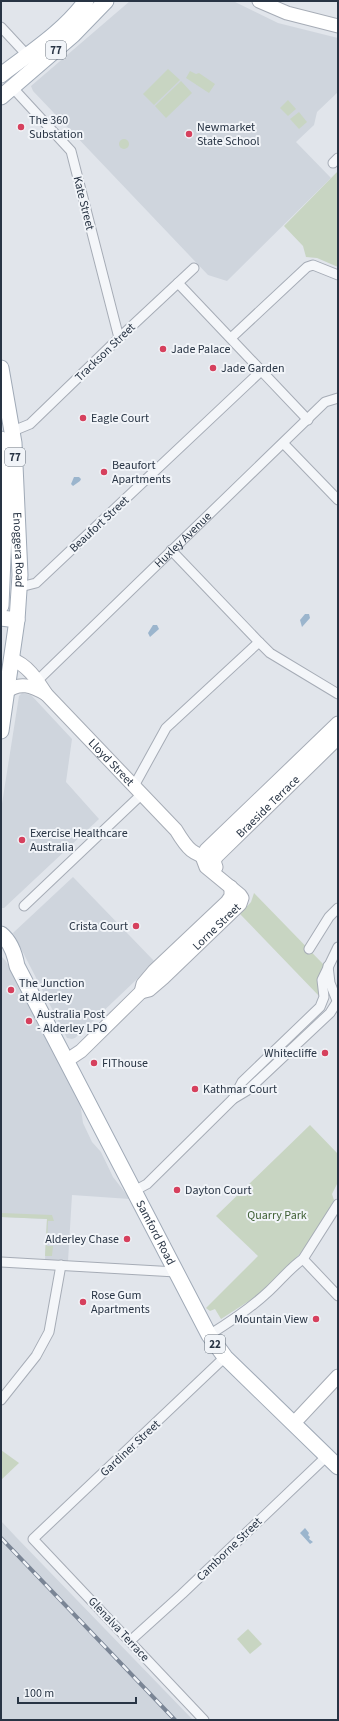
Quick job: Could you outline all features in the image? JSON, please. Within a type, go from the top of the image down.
[{"type":"main road","name":"77","points":[[7,92],[84,25],[106,1]]},
{"type":"main road","name":"77","points":[[1,75],[59,31],[81,3]]},
{"type":"main road","name":"Enoggera Road","points":[[1,368],[20,587],[17,620],[6,665],[6,692],[1,731]]},
{"type":"main road","name":"Enoggera Road","points":[[1,606],[7,435]]},
{"type":"main road","points":[[1,618],[17,620]]},
{"type":"main road","name":"Samford Road","points":[[1,934],[7,939],[14,953],[17,966],[209,1335],[225,1357],[338,1467]]},
{"type":"main road","name":"Samford Road","points":[[1,950],[17,966]]},
{"type":"street","points":[[266,3],[287,13],[338,26]]},
{"type":"street","points":[[1,27],[27,55]]},
{"type":"street","name":"Kate Street","points":[[7,92],[71,151],[119,338]]},
{"type":"street","points":[[230,338],[307,267],[314,266],[338,275]]},
{"type":"street","name":"Trackson Street","points":[[7,435],[30,424],[194,268]]},
{"type":"street","points":[[178,283],[308,420]]},
{"type":"street","name":"Beaufort Street","points":[[20,587],[36,582],[261,372]]},
{"type":"street","name":"Huxley Avenue","points":[[34,684],[171,550],[284,444],[325,402],[338,398]]},
{"type":"street","points":[[284,444],[338,500]]},
{"type":"street","points":[[171,550],[270,653],[338,694]]},
{"type":"street","points":[[24,906],[138,790],[166,728],[258,642]]},
{"type":"street","name":"Lloyd Street","points":[[6,665],[23,665],[34,684],[46,694],[176,830],[193,853],[210,861]]},
{"type":"street","points":[[6,692],[18,685],[34,684]]},
{"type":"street","name":"Braeside Terrace","points":[[210,861],[338,723]]},
{"type":"street","name":"Braeside Terrace","points":[[210,861],[338,738]]},
{"type":"street","name":"Lorne Street","points":[[66,1061],[81,1051],[141,992],[149,990],[238,907],[242,901],[241,897],[227,884],[210,861]]},
{"type":"street","points":[[309,949],[329,917],[338,908]]},
{"type":"street","points":[[233,1099],[242,1082],[320,1007],[324,998],[321,981],[338,947]]},
{"type":"street","points":[[134,1191],[147,1184],[233,1099],[248,1090],[330,1013],[337,1002],[330,983],[328,966]]},
{"type":"street","points":[[209,1335],[231,1321],[268,1292],[295,1265],[303,1260],[338,1204]]},
{"type":"street","points":[[303,1260],[338,1296]]},
{"type":"street","points":[[1,1262],[176,1272]]},
{"type":"street","points":[[1,1400],[36,1356],[49,1332],[61,1265]]},
{"type":"street","name":"Gardiner Street","points":[[33,1538],[225,1357]]},
{"type":"street","points":[[294,1423],[338,1376]]},
{"type":"street","name":"Camborne Street","points":[[130,1641],[182,1594],[327,1456]]},
{"type":"street","name":"Glenalva Terrace","points":[[33,1538],[204,1720]]},
{"type":"shaded area","name":"Newmarket State School","points":[[130,1],[233,1],[278,23],[338,38],[338,92],[317,112],[314,125],[296,142],[331,178],[227,281],[208,275],[33,91],[31,86]]},
{"type":"shaded area","points":[[22,693],[31,695],[72,739],[66,782],[99,819],[4,908],[1,908],[1,810],[19,696]]},
{"type":"shaded area","points":[[73,877],[155,962],[75,1038],[72,1039],[67,1038],[13,933]]},
{"type":"shaded area","points":[[1,956],[12,971],[80,1102],[83,1123],[92,1142],[101,1152],[113,1177],[130,1199],[72,1195],[68,1261],[45,1260],[47,1219],[1,1217]]},
{"type":"shaded area","points":[[1,1521],[16,1537],[193,1720],[1,1720]]},
{"type":"green space","points":[[168,69],[180,80],[154,105],[143,94]]},
{"type":"green space","points":[[190,71],[196,74],[199,73],[215,84],[209,93],[186,78]]},
{"type":"green space","points":[[181,81],[192,93],[166,118],[155,106]]},
{"type":"green space","points":[[288,100],[296,109],[288,116],[280,108]]},
{"type":"green space","points":[[299,112],[307,122],[299,129],[290,119]]},
{"type":"green space","points":[[122,139],[126,139],[128,140],[128,148],[122,149],[119,146],[119,142]]},
{"type":"green space","points":[[338,171],[338,267],[317,258],[306,257],[303,246],[284,226]]},
{"type":"green space","points":[[254,893],[324,965],[318,977],[319,996],[240,914],[251,902]]},
{"type":"green space","name":"Quarry Park","points":[[310,1125],[338,1154],[338,1182],[332,1194],[334,1200],[326,1217],[307,1246],[266,1290],[221,1319],[215,1309],[210,1311],[206,1308],[258,1256],[216,1216]]},
{"type":"green space","points":[[1,1213],[52,1215],[54,1221],[48,1221],[47,1246],[53,1246],[52,1256],[45,1256],[47,1219],[1,1217]]},
{"type":"green space","points":[[1,1450],[19,1463],[1,1480]]},
{"type":"green space","points":[[248,1629],[262,1644],[250,1654],[237,1639]]},
{"type":"water","points":[[74,477],[79,477],[81,479],[73,486],[71,484]]},
{"type":"water","points":[[305,614],[309,614],[310,618],[302,627],[300,620]]},
{"type":"water","points":[[153,625],[157,625],[159,629],[150,637],[148,633]]},
{"type":"water","points":[[305,1528],[309,1533],[309,1539],[313,1542],[310,1544],[300,1533]]},
{"type":"railway","points":[[1,1538],[175,1720]]},
{"type":"place","name":"The 360 Substation","points":[[21,127]]},
{"type":"place","name":"Newmarket State School","points":[[189,134]]},
{"type":"place","name":"Jade Palace","points":[[163,349]]},
{"type":"place","name":"Jade Garden","points":[[213,368]]},
{"type":"place","name":"Eagle Court","points":[[83,418]]},
{"type":"place","name":"Beaufort Apartments","points":[[104,472]]},
{"type":"place","name":"Exercise Healthcare Australia","points":[[22,840]]},
{"type":"place","name":"Crista Court","points":[[136,926]]},
{"type":"place","name":"The Junction at Alderley","points":[[11,990]]},
{"type":"place","name":"Australia Post - Alderley LPO","points":[[29,1021]]},
{"type":"place","name":"Whitecliffe","points":[[325,1053]]},
{"type":"place","name":"FIThouse","points":[[94,1063]]},
{"type":"place","name":"Kathmar Court","points":[[195,1089]]},
{"type":"place","name":"Dayton Court","points":[[177,1190]]},
{"type":"place","name":"Alderley Chase","points":[[127,1239]]},
{"type":"place","name":"Rose Gum Apartments","points":[[83,1302]]},
{"type":"place","name":"Mountain View","points":[[316,1319]]}]
